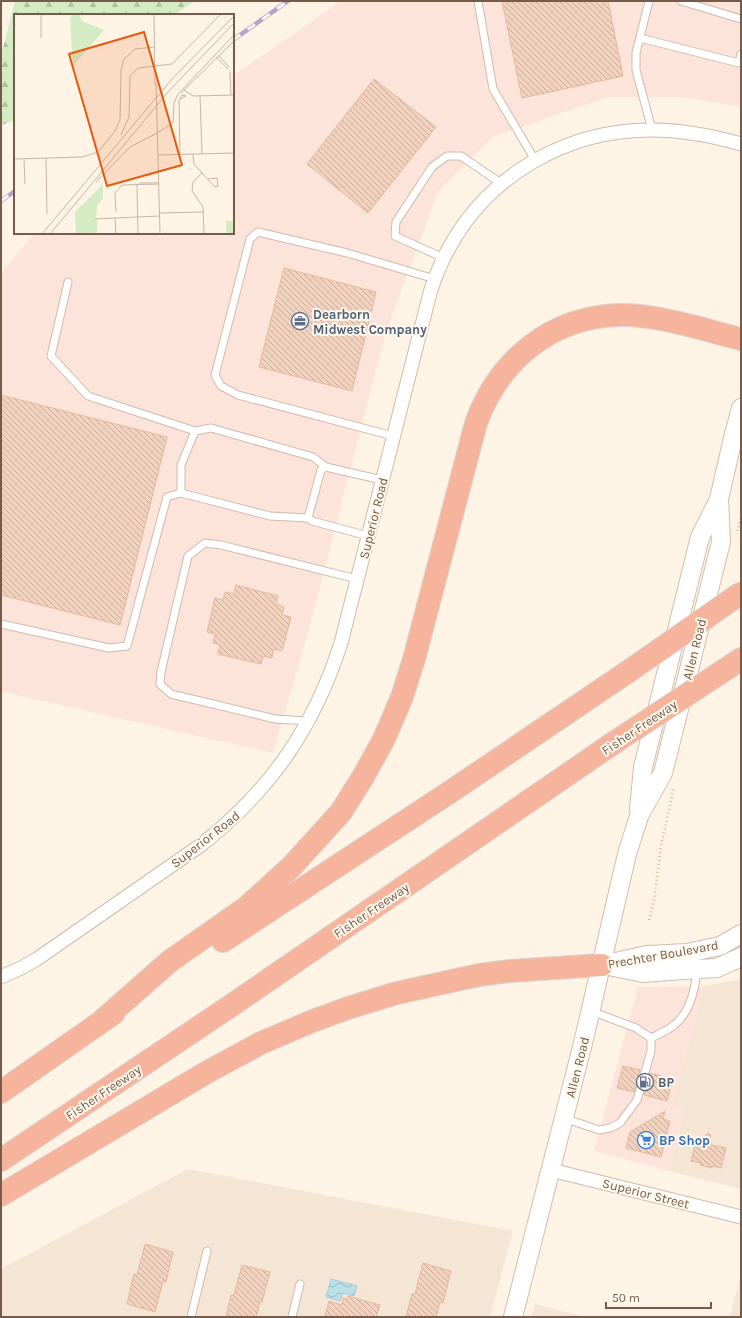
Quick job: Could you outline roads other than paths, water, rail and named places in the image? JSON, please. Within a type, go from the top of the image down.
[{"type":"highway","points":[[103,1020],[170,961],[246,907],[292,866],[340,812],[363,776],[384,738],[402,697],[414,659],[476,423],[487,396],[504,371],[521,354],[544,336],[567,326],[594,318],[619,315],[660,319],[741,339]]},
{"type":"highway","points":[[1,1092],[103,1020],[450,792],[632,669],[741,593]]},
{"type":"highway","name":"Fisher Freeway","points":[[1,1160],[226,1009],[612,744],[733,664]]},
{"type":"highway","points":[[1,1195],[222,1064],[261,1043],[316,1019],[397,993],[479,975],[510,971],[602,964]]},
{"type":"main road","name":"Allen Road","points":[[513,1317],[591,1011],[627,854],[639,816],[663,773],[722,542],[719,499],[741,408]]},
{"type":"main road","name":"Prechter Boulevard","points":[[602,964],[647,955],[687,953],[720,946],[741,934]]},
{"type":"main road","name":"Prechter Boulevard","points":[[602,964],[643,973],[717,968],[741,957]]},
{"type":"street","name":"Superior Road","points":[[1,977],[37,959],[220,830],[244,809],[275,773],[295,745],[326,687],[341,643],[428,300],[435,279],[444,258],[462,226],[478,207],[502,184],[521,169],[564,146],[581,140],[623,132],[652,130],[700,135],[741,144]]},
{"type":"street","name":"Superior Street","points":[[551,1170],[741,1217]]},
{"type":"lane","points":[[478,1],[493,88],[536,160]]},
{"type":"lane","points":[[649,1],[636,53],[636,70],[652,130]]},
{"type":"lane","points":[[681,1],[741,19]]},
{"type":"lane","points":[[640,38],[739,63],[741,54]]},
{"type":"lane","points":[[444,258],[395,236],[396,222],[432,167],[447,156],[461,156],[502,184]]},
{"type":"lane","points":[[393,436],[238,395],[222,386],[215,375],[250,239],[258,232],[347,253],[435,279]]},
{"type":"lane","points":[[68,282],[51,356],[88,396],[194,431],[211,428],[313,457],[326,467],[382,480]]},
{"type":"lane","points":[[181,493],[181,465],[194,431]]},
{"type":"lane","points":[[308,518],[321,470],[326,467]]},
{"type":"lane","points":[[1,624],[109,648],[127,646],[167,497],[181,493],[270,516],[308,518],[312,521],[368,536]]},
{"type":"lane","points":[[308,721],[275,719],[171,694],[160,684],[161,672],[188,556],[205,544],[221,545],[357,579]]},
{"type":"lane","points":[[651,1038],[671,1028],[682,1016],[691,1001],[696,986],[697,969]]},
{"type":"lane","points":[[591,1011],[636,1028],[651,1038]]},
{"type":"lane","points":[[564,1118],[599,1130],[610,1128],[620,1123],[637,1100],[651,1051],[651,1038]]},
{"type":"lane","points":[[191,1317],[207,1251]]},
{"type":"lane","points":[[292,1317],[300,1284]]},
{"type":"water","points":[[331,1279],[357,1286],[354,1296],[343,1293],[340,1301],[326,1297]]},
{"type":"railway","points":[[234,39],[288,1]]},
{"type":"railway","points":[[1,201],[14,192]]},
{"type":"place","name":"Dearborn Midwest Company","points":[[300,321]]},
{"type":"place","name":"BP","points":[[645,1082]]},
{"type":"place","name":"BP Shop","points":[[646,1140]]}]
